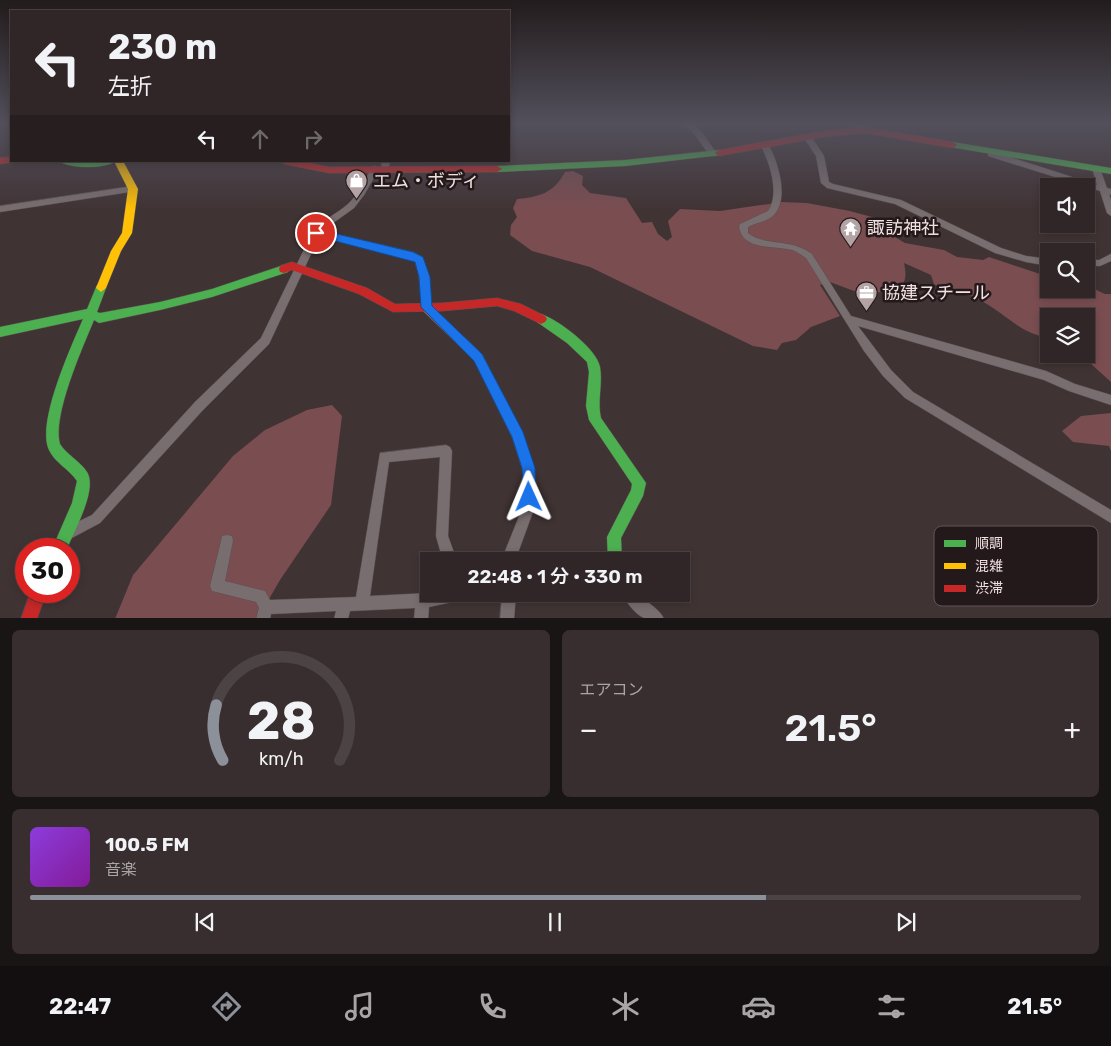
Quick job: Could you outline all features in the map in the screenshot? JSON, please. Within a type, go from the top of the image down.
[{"type":"main road","points":[[288,162],[318,169],[454,165],[513,170],[610,166],[727,152]]},
{"type":"main road","points":[[998,152],[1111,171]]},
{"type":"main road","points":[[68,162],[85,165],[105,162]]},
{"type":"main road","points":[[65,536],[83,491],[84,480],[80,472],[59,457],[52,443],[52,434],[70,362],[116,251],[127,233],[134,189],[119,162]]},
{"type":"main road","points":[[0,332],[89,314],[99,318],[160,306],[212,293],[292,266],[362,291],[393,308],[497,302],[517,307],[542,320],[587,352],[594,364],[592,411],[594,420],[639,483],[638,491],[614,537],[614,552]]},
{"type":"main road","points":[[29,618],[35,603]]},
{"type":"street","points":[[768,152],[775,167],[776,205],[772,212],[765,217],[743,226],[743,233],[751,241],[792,245],[803,250],[814,262],[848,319],[891,380],[909,395],[1111,517]]},
{"type":"street","points":[[817,152],[820,156],[825,183],[830,186],[898,202],[998,250],[1040,261]]},
{"type":"street","points":[[984,152],[1111,192]]},
{"type":"street","points":[[65,536],[96,519],[199,406],[256,352],[265,341],[316,233],[325,222],[350,207],[382,166]]},
{"type":"street","points":[[1096,168],[1111,213]]},
{"type":"street","points":[[0,209],[134,189]]},
{"type":"street","points":[[316,233],[419,259],[424,277],[426,307],[478,357],[518,436],[528,468],[530,484],[528,509],[511,552]]},
{"type":"street","points":[[1095,263],[1100,263],[1111,257]]},
{"type":"street","points":[[848,319],[1046,376],[1073,388],[1111,400]]},
{"type":"street","points":[[362,604],[384,457],[446,450],[442,536],[447,552]]},
{"type":"street","points":[[227,540],[217,586],[260,596],[265,613],[343,612],[362,604],[420,601]]},
{"type":"street","points":[[421,618],[423,602]]},
{"type":"street","points":[[507,618],[508,602]]},
{"type":"street","points":[[636,602],[657,618]]},
{"type":"shaded area","points":[[573,171],[583,176],[582,185],[590,193],[626,198],[642,223],[652,222],[658,234],[667,241],[672,237],[668,221],[680,209],[720,211],[782,202],[807,203],[850,211],[890,222],[893,236],[905,243],[944,250],[957,257],[983,260],[989,257],[1040,274],[1040,298],[1095,298],[1095,289],[1105,294],[1111,294],[1111,382],[1090,363],[1095,363],[1095,308],[1040,308],[1040,336],[1023,329],[987,304],[969,296],[960,294],[950,295],[934,284],[931,275],[904,263],[905,279],[896,293],[854,291],[830,282],[820,285],[840,316],[811,327],[796,340],[782,343],[777,350],[753,346],[590,267],[532,251],[510,235],[511,225],[517,217],[513,208],[517,199],[545,193],[556,185],[565,172]]},
{"type":"shaded area","points":[[332,405],[342,416],[331,505],[280,580],[258,618],[115,618],[133,575],[233,456],[265,430],[307,410]]},
{"type":"shaded area","points":[[1111,413],[1111,451],[1109,446],[1073,442],[1062,431],[1081,416]]},
{"type":"traffic: fast","points":[[995,152],[1111,171]]},
{"type":"traffic: fast","points":[[497,169],[625,163],[719,153]]},
{"type":"traffic: fast","points":[[68,162],[85,165],[105,162]]},
{"type":"traffic: fast","points":[[0,332],[89,313],[99,318],[160,306],[212,293],[284,269]]},
{"type":"traffic: fast","points":[[64,538],[79,504],[84,480],[77,470],[58,453],[52,442],[52,429],[70,366],[101,288]]},
{"type":"traffic: fast","points":[[541,319],[579,346],[591,359],[595,372],[593,406],[595,420],[639,483],[638,491],[614,537],[615,552]]},
{"type":"traffic: slow","points":[[101,288],[116,251],[127,233],[133,189],[119,162]]},
{"type":"traffic: jam","points":[[719,153],[725,152]]},
{"type":"traffic: jam","points":[[0,161],[10,160]]},
{"type":"traffic: jam","points":[[289,162],[329,170],[497,169]]},
{"type":"traffic: jam","points":[[284,269],[292,266],[363,291],[393,308],[442,307],[497,302],[517,307],[541,319]]},
{"type":"traffic: jam","points":[[29,618],[35,603]]},
{"type":"place","name":"エム・ボディ","points":[[357,200]]},
{"type":"place","name":"諏訪神社","points":[[851,247]]},
{"type":"place","name":"協建スチール","points":[[866,312]]},
{"type":"route","points":[[316,233],[419,259],[424,277],[426,307],[478,357],[518,436],[528,468],[529,497]]}]
